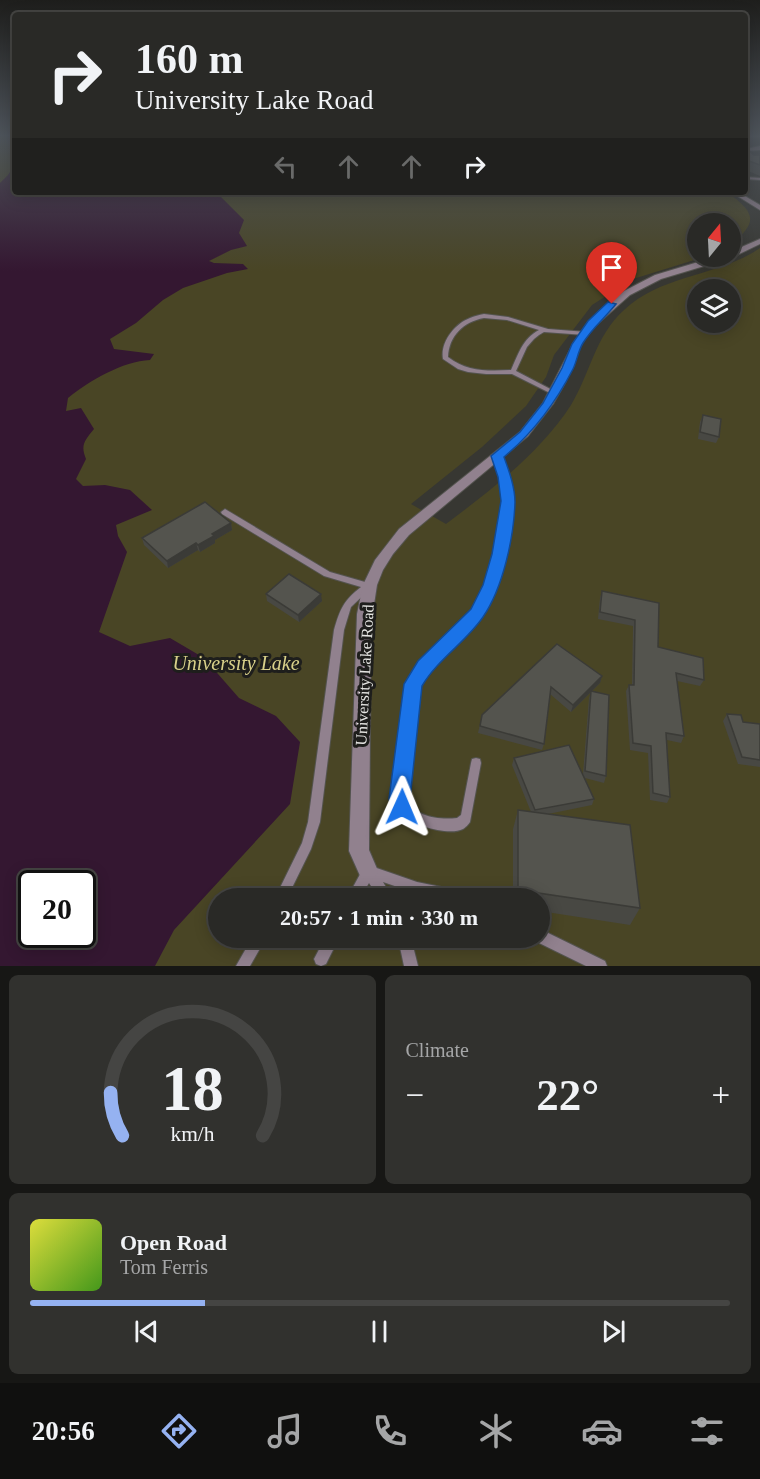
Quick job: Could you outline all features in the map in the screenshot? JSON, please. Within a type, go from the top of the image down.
[{"type":"street","points":[[739,195],[760,208]]},
{"type":"street","name":"University Lake Road","points":[[741,250],[760,241]]},
{"type":"street","name":"University Lake Road","points":[[368,871],[359,851],[366,610],[369,586],[388,549],[404,532],[524,434],[554,393],[577,344],[612,304],[644,284],[688,267]]},
{"type":"lane","points":[[554,393],[513,372],[480,372],[452,365],[445,358],[445,349],[460,324],[480,316],[507,318],[543,330],[585,333]]},
{"type":"lane","points":[[513,372],[526,342],[532,334],[543,330]]},
{"type":"lane","points":[[476,763],[466,818],[460,824],[453,825],[418,818],[402,807],[399,799],[413,684],[424,666],[477,613],[491,585],[500,554],[508,501],[498,456]]},
{"type":"lane","points":[[225,513],[327,574],[369,586]]},
{"type":"lane","points":[[286,888],[303,856],[314,822],[339,630],[344,609],[348,601],[369,586]]},
{"type":"lane","points":[[359,888],[368,871]]},
{"type":"lane","points":[[368,871],[379,888]]},
{"type":"lane","points":[[368,871],[417,888]]},
{"type":"lane","points":[[550,941],[600,966]]},
{"type":"lane","points":[[243,966],[253,948]]},
{"type":"lane","points":[[321,959],[327,948]]},
{"type":"lane","points":[[407,948],[411,966]]},
{"type":"green space","name":"University Lake","points":[[0,181],[12,181],[12,195],[731,195],[743,205],[748,211],[750,223],[741,235],[741,213],[687,213],[687,262],[633,279],[592,305],[554,355],[546,377],[526,406],[482,447],[411,504],[446,524],[514,470],[545,439],[571,405],[599,343],[614,320],[624,310],[639,298],[673,282],[720,267],[741,267],[741,259],[760,248],[760,966],[0,966]]},
{"type":"shaded area","name":"University Lake","points":[[12,181],[12,195],[219,195],[244,220],[239,233],[247,246],[231,250],[209,261],[243,264],[248,269],[227,273],[183,288],[110,339],[114,349],[154,354],[150,360],[118,368],[86,385],[68,398],[66,411],[81,408],[94,429],[84,443],[83,450],[86,459],[76,479],[83,486],[105,485],[130,490],[152,510],[116,525],[118,536],[127,552],[99,632],[130,646],[170,638],[204,658],[239,698],[276,716],[300,742],[290,804],[213,888],[208,888],[208,893],[174,930],[155,966],[0,966],[0,183]]},
{"type":"building","points":[[703,415],[721,419],[719,437],[700,432]]},
{"type":"building","points":[[205,502],[231,523],[212,534],[214,536],[198,545],[196,543],[167,561],[142,538]]},
{"type":"building","points":[[289,574],[321,594],[298,615],[266,594]]},
{"type":"building","points":[[602,591],[659,603],[658,647],[703,658],[704,680],[676,673],[684,736],[666,733],[670,797],[653,793],[651,746],[633,743],[629,685],[634,685],[635,620],[600,612]]},
{"type":"building","points":[[557,644],[602,676],[573,705],[551,687],[544,744],[480,726],[482,715]]},
{"type":"building","points":[[591,691],[609,695],[606,776],[585,771]]},
{"type":"building","points":[[727,714],[741,715],[743,722],[760,724],[760,760],[742,757]]},
{"type":"building","points":[[569,745],[594,799],[535,810],[514,758]]},
{"type":"building","points":[[518,810],[630,825],[640,908],[550,895],[550,888],[518,888]]},
{"type":"route","points":[[402,807],[399,799],[413,684],[424,666],[477,613],[491,585],[500,554],[507,521],[508,501],[498,456],[524,434],[548,404],[568,368],[577,344],[600,314],[612,304]]}]
